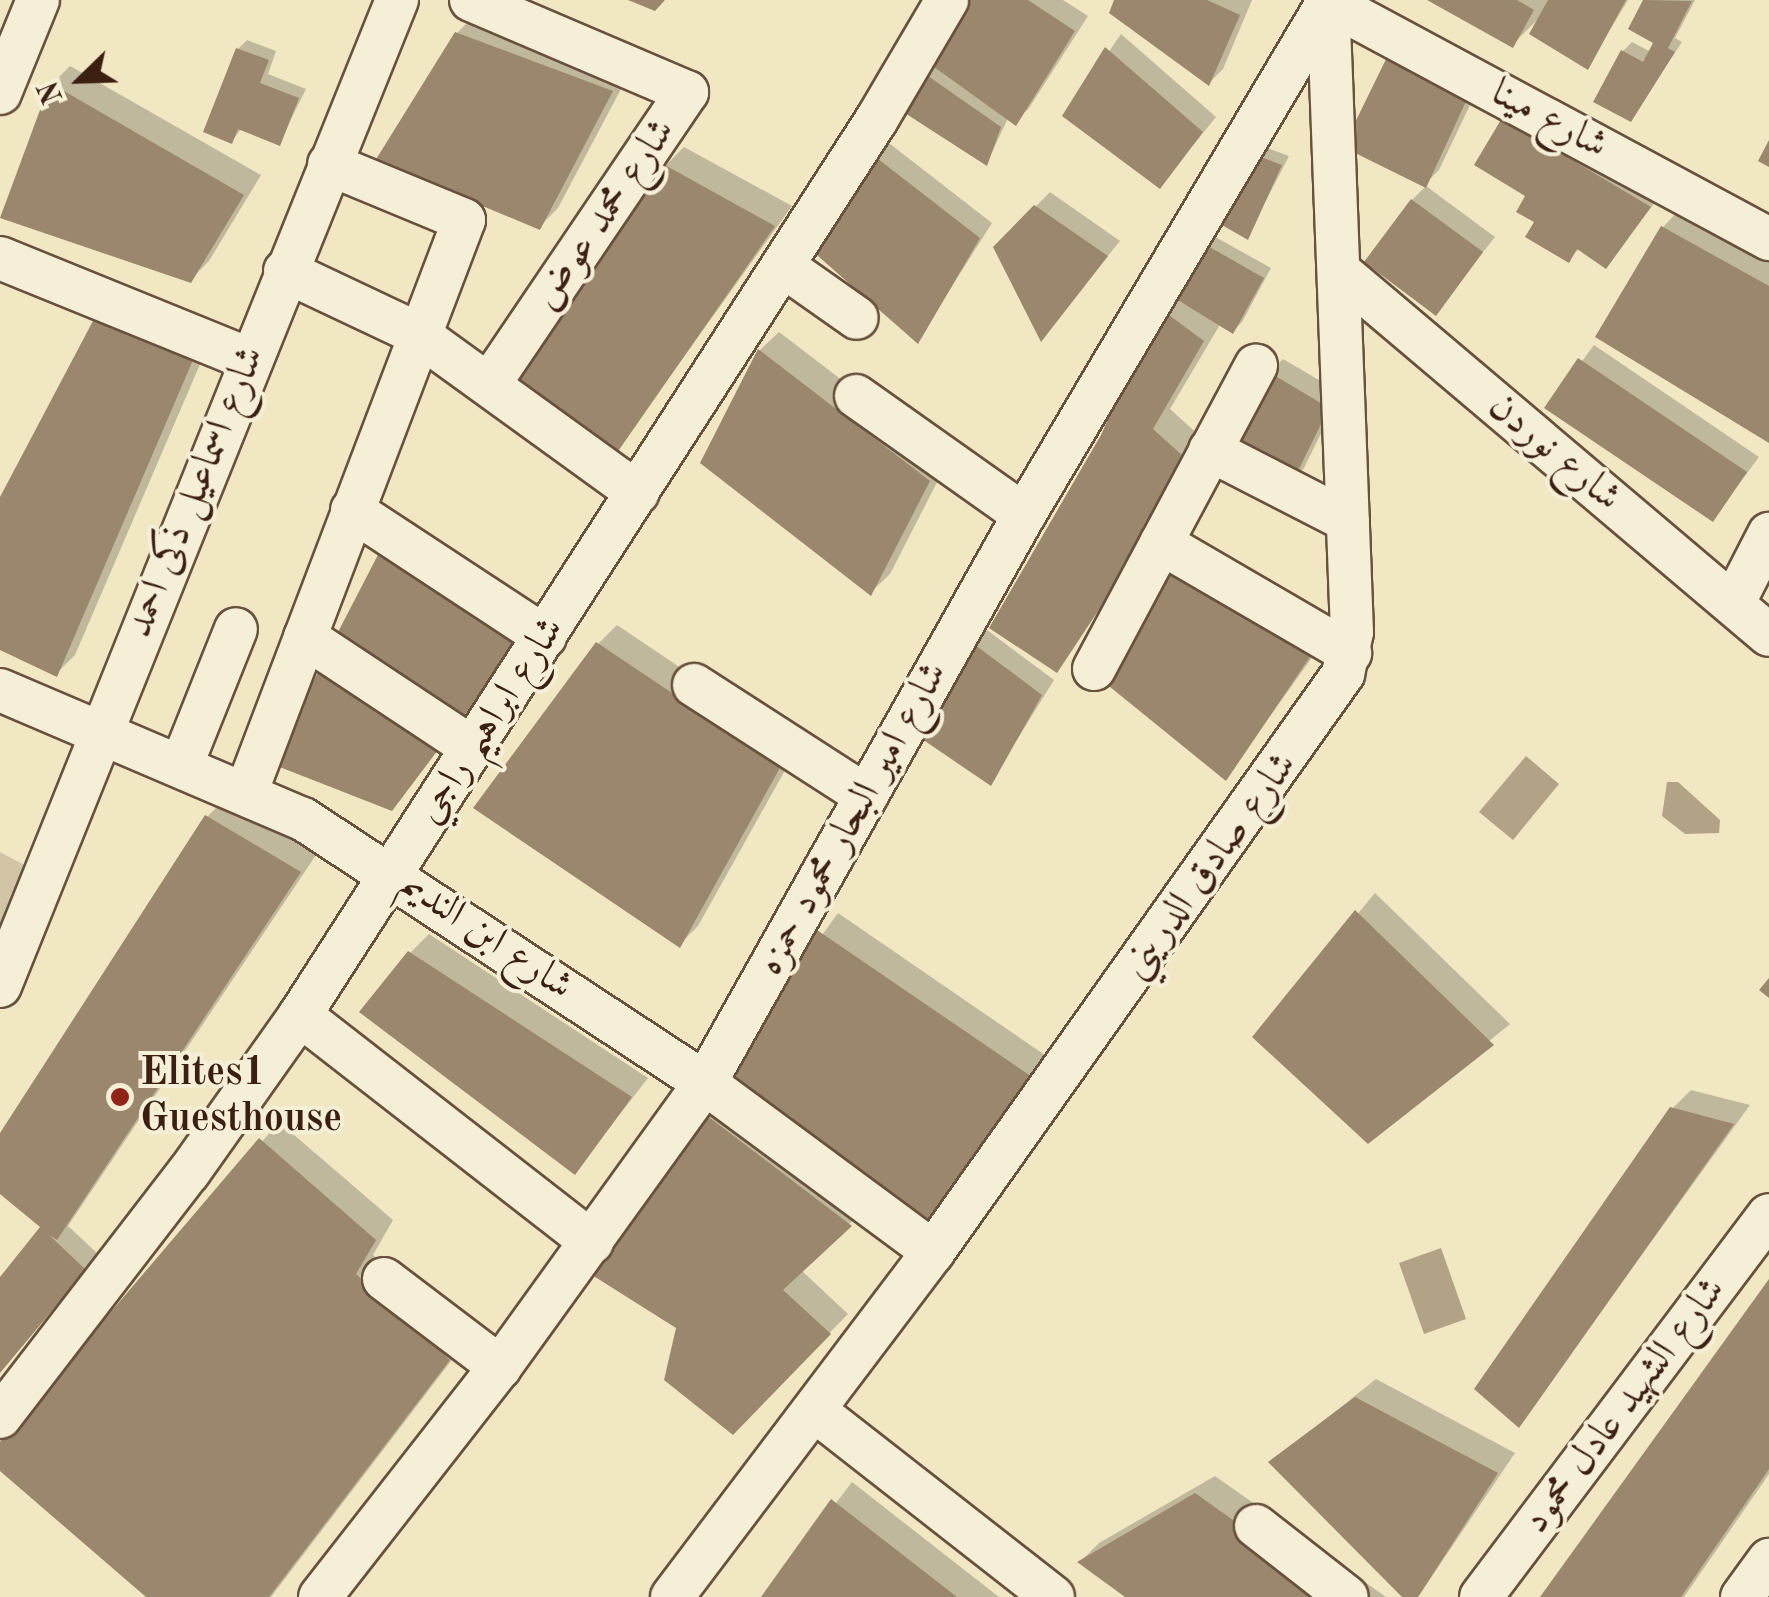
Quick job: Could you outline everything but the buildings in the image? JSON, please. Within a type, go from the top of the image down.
[{"type":"street","points":[[0,93],[38,0]]},
{"type":"street","name":"شارع اسماعيل ذكى احمد","points":[[0,986],[248,359],[397,0]]},
{"type":"street","name":"شارع محمد عوض","points":[[471,0],[687,92],[490,384]]},
{"type":"street","name":"شارع ابراهيم راجي","points":[[0,1416],[190,1172],[300,1015],[784,266],[946,0]]},
{"type":"street","points":[[1328,1],[1350,653]]},
{"type":"street","name":"شارع مينا","points":[[1328,1],[1769,239]]},
{"type":"street","name":"شارع امير البحار محمود حمزه","points":[[320,1597],[500,1367],[706,1083],[1024,515],[1328,1]]},
{"type":"street","points":[[246,793],[464,217],[329,164]]},
{"type":"street","points":[[0,258],[248,359]]},
{"type":"street","points":[[784,266],[857,318]]},
{"type":"street","points":[[285,271],[418,334],[638,493]]},
{"type":"street","name":"شارع نوردن","points":[[1339,271],[1769,634]]},
{"type":"street","points":[[1094,669],[1256,364]]},
{"type":"street","points":[[856,396],[1024,515]]},
{"type":"street","points":[[1210,450],[1348,522]]},
{"type":"street","points":[[352,510],[545,637]]},
{"type":"street","points":[[1733,604],[1769,534]]},
{"type":"street","points":[[1161,542],[1350,653]]},
{"type":"street","points":[[182,764],[236,629]]},
{"type":"street","points":[[306,637],[473,748]]},
{"type":"street","name":"شارع صادق الدريني","points":[[672,1597],[932,1252],[1299,744],[1350,653]]},
{"type":"street","points":[[694,686],[866,796]]},
{"type":"street","name":"شارع ابن النديم","points":[[0,690],[246,793],[393,874],[706,1083],[932,1252]]},
{"type":"street","points":[[300,1015],[592,1242]]},
{"type":"street","name":"شارع الشهيد عادل محمود","points":[[1481,1597],[1769,1215]]},
{"type":"street","points":[[384,1279],[500,1367]]},
{"type":"street","points":[[814,1411],[1053,1597]]},
{"type":"street","points":[[1256,1526],[1346,1597]]},
{"type":"street","points":[[1742,1597],[1769,1560]]},
{"type":"shaded area","points":[[1526,756],[1559,784],[1513,840],[1479,812]]},
{"type":"shaded area","points":[[1667,782],[1678,782],[1720,820],[1719,833],[1685,834],[1662,816]]},
{"type":"shaded area","points":[[0,852],[32,869],[0,953]]},
{"type":"shaded area","points":[[1441,1248],[1466,1319],[1424,1334],[1399,1263]]},
{"type":"place","name":"Elites1 Guesthouse","points":[[120,1097]]}]
